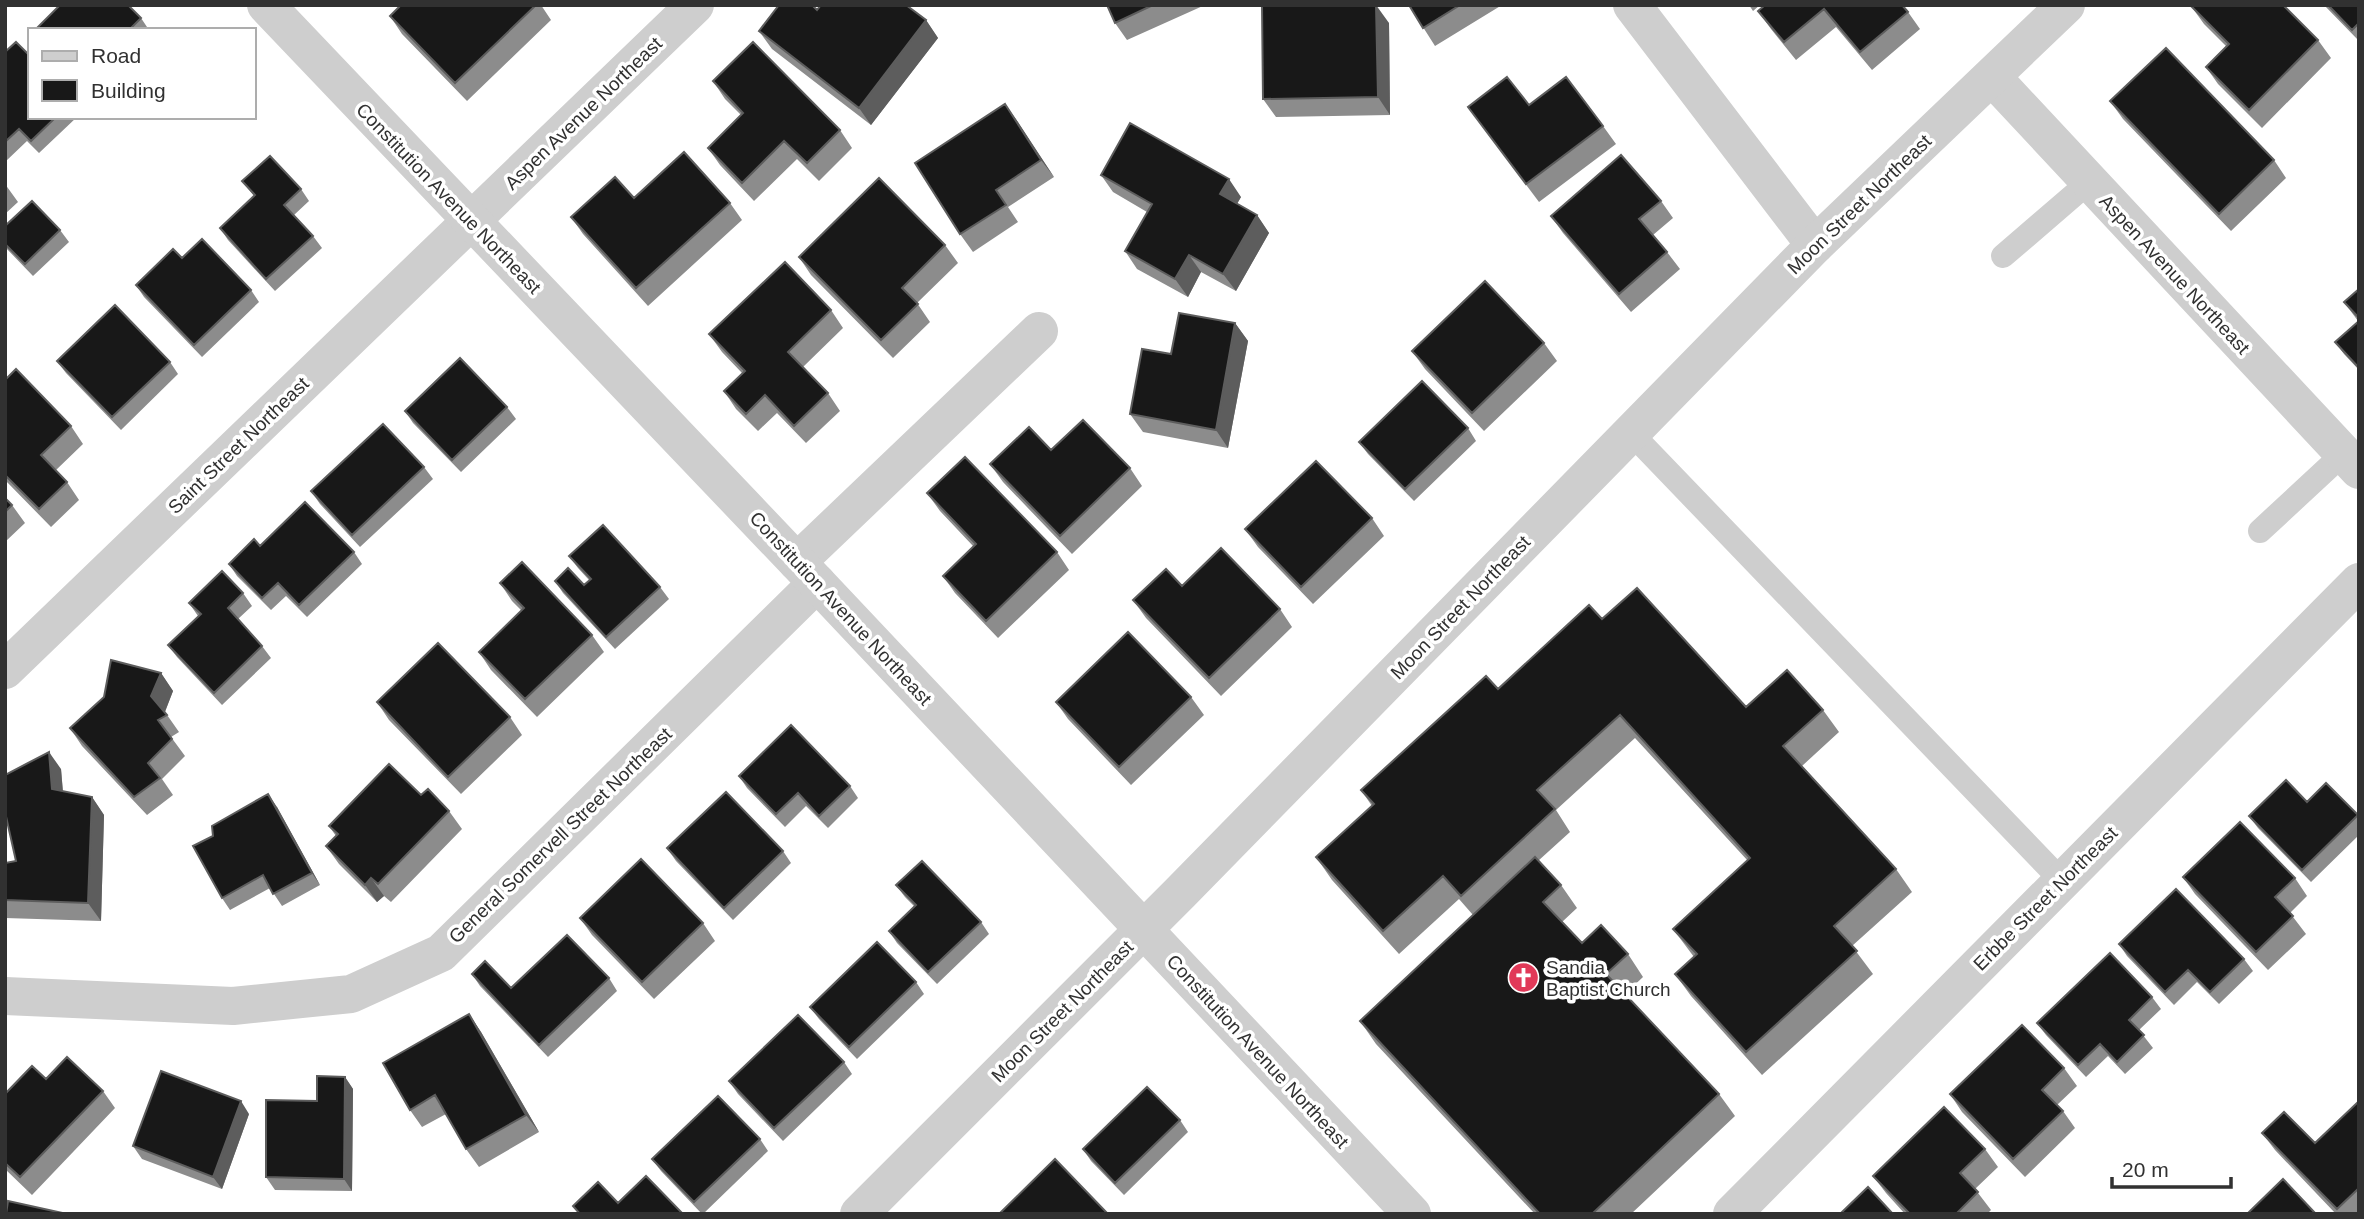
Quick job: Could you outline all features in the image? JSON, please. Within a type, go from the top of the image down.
[{"type":"street","name":"Constitution Avenue Northeast","points":[[266,5],[807,572],[1412,1214]]},
{"type":"street","name":"Aspen Avenue Northeast","points":[[471,221],[695,5]]},
{"type":"street","points":[[1632,5],[1815,244]]},
{"type":"street","name":"Moon Street Northeast","points":[[859,1214],[1143,929],[1815,244],[2066,5]]},
{"type":"street","name":"Aspen Avenue Northeast","points":[[1992,77],[2351,462]]},
{"type":"street","name":"Saint Street Northeast","points":[[5,670],[471,221]]},
{"type":"street","name":"General Somervell Street Northeast","points":[[5,996],[233,1006],[351,994],[440,953],[1039,331]]},
{"type":"street","name":"Erbbe Street Northeast","points":[[1732,1214],[2359,582]]},
{"type":"lane","points":[[2003,256],[2089,182]]},
{"type":"lane","points":[[1631,433],[2062,881]]},
{"type":"lane","points":[[2260,531],[2351,462]]},
{"type":"building","points":[[60,5],[128,5],[141,18],[131,28],[37,28]]},
{"type":"building","points":[[401,5],[536,5],[455,83],[390,16]]},
{"type":"building","points":[[779,5],[812,5],[817,10],[821,5],[906,5],[926,20],[859,108],[759,31]]},
{"type":"building","points":[[1107,5],[1153,5],[1115,23]]},
{"type":"building","points":[[1262,5],[1376,5],[1378,97],[1263,99]]},
{"type":"building","points":[[1409,5],[1460,5],[1423,28]]},
{"type":"building","points":[[1765,5],[1902,5],[1908,12],[1860,52],[1824,9],[1784,42],[1758,11]]},
{"type":"building","points":[[2192,5],[2283,5],[2318,40],[2249,110],[2206,67],[2229,44]]},
{"type":"building","points":[[2328,5],[2359,5],[2359,23],[2352,30]]},
{"type":"building","points":[[16,42],[28,54],[28,119],[54,119],[31,141],[19,129],[5,142],[5,52]]},
{"type":"building","points":[[753,42],[840,130],[807,163],[784,141],[742,183],[708,148],[743,113],[713,81]]},
{"type":"building","points":[[2166,48],[2274,160],[2219,214],[2110,101]]},
{"type":"building","points":[[1507,77],[1529,105],[1566,77],[1603,126],[1526,184],[1468,107]]},
{"type":"building","points":[[1005,104],[1041,160],[996,190],[1006,205],[960,234],[915,163]]},
{"type":"building","points":[[1130,123],[1229,179],[1220,194],[1257,215],[1223,274],[1189,255],[1175,279],[1125,251],[1152,204],[1101,175]]},
{"type":"building","points":[[684,152],[730,203],[636,288],[571,217],[615,177],[634,198]]},
{"type":"building","points":[[1621,155],[1661,201],[1639,219],[1667,252],[1619,294],[1551,216]]},
{"type":"building","points":[[270,156],[301,189],[284,205],[313,236],[266,279],[220,228],[255,195],[242,181]]},
{"type":"building","points":[[879,178],[945,245],[902,288],[918,304],[881,340],[799,257]]},
{"type":"building","points":[[32,201],[60,230],[25,264],[5,244],[5,226]]},
{"type":"building","points":[[202,239],[251,290],[194,345],[136,285],[173,249],[182,258]]},
{"type":"building","points":[[785,262],[831,310],[788,352],[828,393],[794,426],[765,395],[746,414],[724,391],[745,371],[709,334]]},
{"type":"building","points":[[1485,281],[1544,343],[1472,413],[1412,351]]},
{"type":"building","points":[[2359,289],[2359,318],[2344,302]]},
{"type":"building","points":[[115,305],[170,362],[112,417],[57,361]]},
{"type":"building","points":[[1179,313],[1235,323],[1216,430],[1130,414],[1142,349],[1171,354]]},
{"type":"building","points":[[2359,321],[2359,368],[2335,342]]},
{"type":"building","points":[[460,358],[507,407],[452,460],[405,411]]},
{"type":"building","points":[[16,369],[71,426],[41,455],[67,482],[39,509],[5,475],[5,380]]},
{"type":"building","points":[[1422,381],[1468,428],[1405,489],[1359,442]]},
{"type":"building","points":[[1083,420],[1130,468],[1060,536],[990,464],[1029,427],[1051,450]]},
{"type":"building","points":[[383,424],[424,467],[352,535],[311,491]]},
{"type":"building","points":[[965,457],[1057,552],[986,621],[943,576],[976,544],[927,493]]},
{"type":"building","points":[[1316,461],[1372,518],[1301,587],[1245,529]]},
{"type":"building","points":[[5,498],[12,505],[5,512]]},
{"type":"building","points":[[305,502],[354,552],[299,605],[278,583],[262,598],[229,564],[254,539],[260,546]]},
{"type":"building","points":[[603,525],[660,587],[606,637],[555,581],[568,568],[584,585],[591,579],[569,556]]},
{"type":"building","points":[[1221,548],[1280,609],[1209,678],[1133,600],[1166,569],[1182,586]]},
{"type":"building","points":[[522,562],[592,635],[525,699],[479,652],[524,608],[500,583]]},
{"type":"building","points":[[222,571],[243,593],[228,608],[262,646],[214,693],[168,645],[201,614],[189,603]]},
{"type":"building","points":[[1637,588],[1746,707],[1787,670],[1823,710],[1783,746],[1896,869],[1834,926],[1857,951],[1746,1052],[1675,974],[1697,954],[1673,929],[1750,858],[1620,715],[1537,790],[1555,809],[1461,896],[1443,876],[1383,931],[1316,857],[1374,804],[1361,790],[1486,676],[1498,689],[1589,605],[1602,619]]},
{"type":"building","points":[[1128,632],[1191,697],[1119,767],[1056,702]]},
{"type":"building","points":[[438,643],[510,717],[448,777],[377,702]]},
{"type":"building","points":[[111,660],[161,673],[151,696],[167,715],[158,720],[172,739],[148,763],[160,778],[134,797],[70,728],[104,697]]},
{"type":"building","points":[[791,725],[850,786],[819,816],[798,793],[776,814],[739,776]]},
{"type":"building","points":[[49,752],[52,789],[92,797],[88,903],[5,900],[5,863],[16,861],[5,812],[5,775]]},
{"type":"building","points":[[389,764],[421,795],[428,789],[449,811],[378,884],[371,878],[365,885],[326,846],[338,834],[329,826]]},
{"type":"building","points":[[2286,780],[2307,802],[2326,783],[2358,815],[2302,870],[2249,816]]},
{"type":"building","points":[[726,792],[783,851],[724,908],[667,848]]},
{"type":"building","points":[[268,794],[312,873],[273,894],[263,875],[222,898],[193,846],[213,836],[212,826]]},
{"type":"building","points":[[2240,822],[2295,878],[2275,897],[2293,916],[2256,952],[2183,877]]},
{"type":"building","points":[[1535,857],[1561,885],[1543,902],[1582,943],[1601,925],[1628,954],[1606,974],[1719,1094],[1592,1214],[1540,1214],[1360,1021]]},
{"type":"building","points":[[641,859],[703,923],[642,982],[580,918]]},
{"type":"building","points":[[922,861],[981,922],[928,972],[889,931],[916,905],[896,885]]},
{"type":"building","points":[[2176,889],[2244,959],[2210,992],[2188,970],[2165,992],[2119,944]]},
{"type":"building","points":[[567,935],[609,978],[539,1045],[472,974],[485,961],[511,988]]},
{"type":"building","points":[[877,942],[916,982],[849,1047],[810,1007]]},
{"type":"building","points":[[2110,953],[2152,997],[2129,1020],[2144,1035],[2117,1062],[2100,1044],[2078,1065],[2037,1023]]},
{"type":"building","points":[[469,1014],[526,1115],[466,1149],[435,1095],[410,1110],[383,1063]]},
{"type":"building","points":[[798,1015],[844,1062],[774,1128],[729,1081]]},
{"type":"building","points":[[2022,1025],[2064,1068],[2042,1090],[2063,1111],[2013,1159],[1950,1094]]},
{"type":"building","points":[[67,1057],[103,1091],[20,1177],[5,1163],[5,1094],[32,1066],[46,1079]]},
{"type":"building","points":[[161,1071],[241,1101],[213,1177],[133,1146]]},
{"type":"building","points":[[317,1076],[345,1077],[344,1179],[266,1177],[266,1100],[317,1101]]},
{"type":"building","points":[[1147,1087],[1180,1120],[1115,1183],[1083,1149]]},
{"type":"building","points":[[718,1096],[760,1139],[694,1202],[652,1159]]},
{"type":"building","points":[[2359,1101],[2359,1188],[2337,1209],[2262,1133],[2284,1112],[2315,1143]]},
{"type":"building","points":[[1944,1107],[1985,1149],[1960,1173],[1978,1192],[1956,1214],[1910,1214],[1873,1176]]},
{"type":"building","points":[[1055,1159],[1108,1214],[999,1214]]},
{"type":"building","points":[[646,1176],[683,1214],[580,1214],[573,1206],[598,1182],[618,1203]]},
{"type":"building","points":[[2283,1179],[2316,1214],[2247,1214]]},
{"type":"building","points":[[1868,1187],[1893,1214],[1840,1214]]},
{"type":"building","points":[[8,1201],[67,1214],[6,1214]]},
{"type":"place","name":"Sandia Baptist Church","points":[[1523,978]]}]
